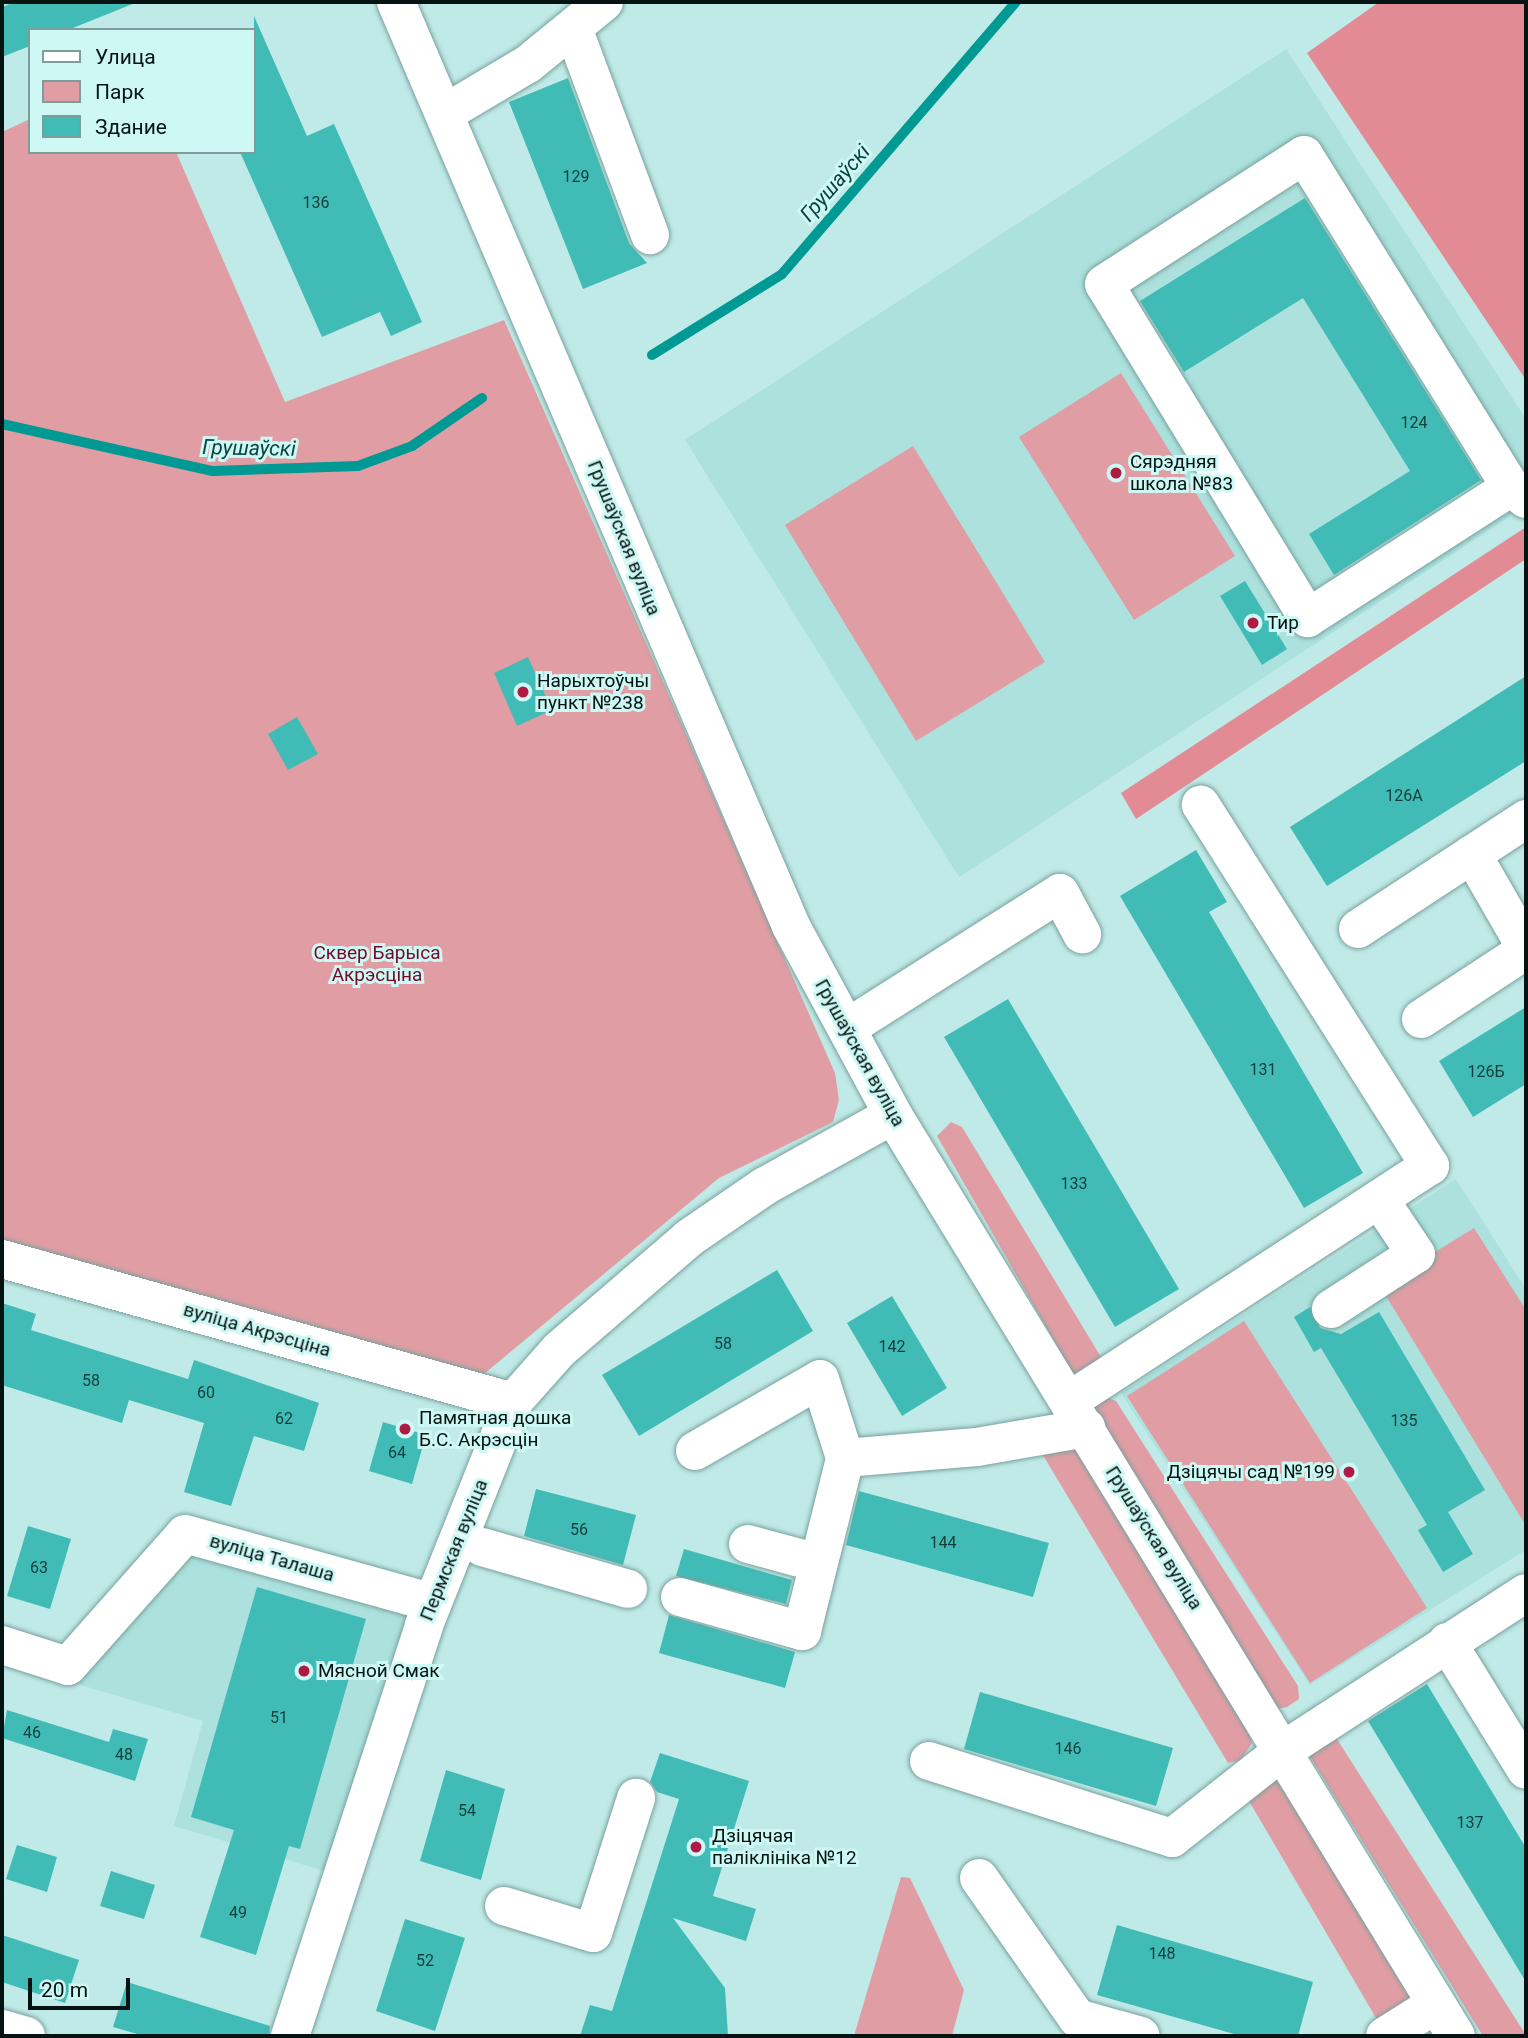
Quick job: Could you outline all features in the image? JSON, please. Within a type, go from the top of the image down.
[{"type":"street","name":"Грушаўская вуліца","points":[[396,2],[447,112],[716,759],[791,926],[893,1115],[1456,2036]]},
{"type":"street","points":[[447,112],[573,29],[604,2]]},
{"type":"street","points":[[573,29],[650,236]]},
{"type":"street","points":[[1304,155],[1518,493],[1308,618],[1104,284],[1304,155]]},
{"type":"street","points":[[845,1458],[977,1447],[1078,1414],[1378,1199],[1430,1166],[1201,805]]},
{"type":"street","points":[[1358,929],[1526,819]]},
{"type":"street","points":[[1421,1019],[1526,948],[1472,854]]},
{"type":"street","points":[[847,1028],[1059,893],[1082,934]]},
{"type":"street","name":"Пермская вуліца","points":[[290,2036],[433,1603],[513,1402],[559,1350],[689,1238],[765,1186],[893,1115]]},
{"type":"street","points":[[1331,1308],[1416,1254],[1378,1199]]},
{"type":"street","name":"вуліца Акрэсціна","points":[[2,1259],[513,1402]]},
{"type":"street","points":[[680,1597],[802,1631],[845,1458],[820,1379],[695,1451]]},
{"type":"street","name":"вуліца Талаша","points":[[2,1645],[68,1666],[186,1534],[433,1603]]},
{"type":"street","points":[[748,1545],[818,1563]]},
{"type":"street","points":[[482,1547],[628,1589]]},
{"type":"street","points":[[929,1761],[1172,1838],[1283,1750],[1526,1592]]},
{"type":"street","points":[[1447,1642],[1526,1770]]},
{"type":"street","points":[[504,1906],[593,1933],[636,1798]]},
{"type":"street","points":[[979,1878],[1077,2018],[1141,2036]]},
{"type":"street","points":[[1385,2036],[1436,2004]]},
{"type":"street","points":[[2,2029],[26,2036]]},
{"type":"shaded area","points":[[1379,2],[1526,2],[1526,380],[1307,53]]},
{"type":"shaded area","name":"Сярэдняя школа №83","points":[[1286,49],[1526,419],[1526,506],[959,877],[685,440]]},
{"type":"shaded area","points":[[1526,527],[1526,559],[1136,819],[1121,793]]},
{"type":"shaded area","name":"Дзіцячы сад №199","points":[[1456,1179],[1526,1289],[1526,1550],[1310,1685],[1121,1393]]},
{"type":"shaded area","points":[[190,1548],[411,1610],[331,1873],[174,1826],[203,1721],[73,1683]]},
{"type":"green space","name":"Сквер Барыса Акрэсціна","points":[[28,120],[28,154],[177,154],[285,402],[504,320],[835,1073],[839,1100],[833,1122],[719,1178],[484,1374],[460,1379],[2,1244],[2,132]]},
{"type":"green space","points":[[1121,373],[1235,556],[1134,620],[1019,437]]},
{"type":"green space","points":[[913,446],[1045,662],[916,741],[785,525]]},
{"type":"green space","points":[[951,1122],[962,1127],[1104,1362],[1078,1383],[937,1136]]},
{"type":"green space","points":[[1474,1228],[1526,1310],[1526,1526],[1380,1286]]},
{"type":"green space","points":[[1244,1321],[1427,1608],[1310,1683],[1127,1396]]},
{"type":"green space","points":[[1099,1394],[1116,1401],[1298,1686],[1299,1699],[1287,1707],[1278,1709],[1088,1408]]},
{"type":"green space","points":[[1078,1440],[1247,1727],[1252,1743],[1241,1760],[1228,1763],[1038,1447]]},
{"type":"green space","points":[[1335,1736],[1526,2036],[1483,2036],[1309,1755]]},
{"type":"green space","points":[[1276,1767],[1410,1997],[1407,2011],[1383,2030],[1242,1789]]},
{"type":"green space","points":[[901,1877],[910,1878],[964,1990],[952,2036],[854,2036]]},
{"type":"building","points":[[15,2],[135,2],[73,28],[28,28],[28,47],[2,57],[2,7]]},
{"type":"building","points":[[254,16],[307,136],[334,124],[422,322],[391,336],[380,312],[322,337],[241,154],[256,154]]},
{"type":"building","points":[[568,78],[629,243],[647,263],[583,289],[509,102]]},
{"type":"building","points":[[1305,198],[1481,480],[1334,575],[1309,534],[1410,471],[1303,298],[1184,372],[1140,301]]},
{"type":"building","name":"Тир","points":[[1245,581],[1287,649],[1262,665],[1220,596]]},
{"type":"building","name":"Нарыхтоўчы пункт №238","points":[[528,657],[552,710],[517,726],[494,673]]},
{"type":"building","points":[[1526,676],[1526,761],[1327,886],[1290,827]]},
{"type":"building","points":[[297,717],[318,754],[288,770],[268,734]]},
{"type":"building","points":[[1196,850],[1227,902],[1209,912],[1363,1173],[1304,1208],[1120,896]]},
{"type":"building","points":[[1008,999],[1179,1289],[1115,1327],[944,1037]]},
{"type":"building","points":[[1526,1007],[1526,1084],[1473,1117],[1439,1061]]},
{"type":"building","points":[[777,1270],[813,1331],[639,1436],[602,1375]]},
{"type":"building","points":[[892,1296],[947,1388],[902,1416],[847,1323]]},
{"type":"building","points":[[2,1303],[36,1314],[31,1330],[188,1379],[194,1360],[319,1403],[304,1451],[254,1436],[231,1506],[184,1492],[204,1423],[129,1400],[122,1423],[2,1385]]},
{"type":"building","points":[[1310,1307],[1320,1328],[1341,1334],[1379,1312],[1485,1490],[1448,1512],[1473,1554],[1443,1572],[1418,1530],[1427,1525],[1321,1348],[1314,1352],[1294,1317]]},
{"type":"building","points":[[383,1422],[426,1435],[412,1484],[369,1471]]},
{"type":"building","points":[[536,1489],[636,1515],[623,1565],[524,1536]]},
{"type":"building","points":[[859,1491],[1049,1543],[1033,1597],[846,1545]]},
{"type":"building","points":[[28,1526],[71,1539],[50,1609],[7,1596]]},
{"type":"building","points":[[684,1549],[792,1580],[786,1604],[676,1576]]},
{"type":"building","points":[[257,1587],[366,1619],[300,1849],[289,1846],[256,1955],[200,1937],[234,1830],[191,1817]]},
{"type":"building","points":[[669,1615],[795,1652],[785,1688],[659,1653]]},
{"type":"building","points":[[1427,1684],[1526,1848],[1526,1982],[1368,1721]]},
{"type":"building","points":[[980,1692],[1173,1748],[1156,1806],[964,1749]]},
{"type":"building","points":[[7,1710],[109,1742],[113,1729],[148,1739],[135,1781],[2,1738]]},
{"type":"building","name":"Дзіцячая паліклініка №12","points":[[660,1753],[749,1781],[713,1896],[756,1909],[746,1941],[673,1918],[725,1988],[728,2036],[580,2036],[590,2005],[612,2011],[679,1799],[657,1792],[650,1782]]},
{"type":"building","points":[[446,1770],[505,1789],[481,1880],[420,1861]]},
{"type":"building","points":[[17,1845],[57,1857],[47,1892],[6,1879]]},
{"type":"building","points":[[111,1871],[155,1885],[144,1919],[100,1906]]},
{"type":"building","points":[[405,1919],[465,1938],[435,2031],[376,2011]]},
{"type":"building","points":[[1117,1925],[1313,1982],[1298,2036],[1241,2036],[1097,1995]]},
{"type":"building","points":[[2,1935],[79,1960],[65,2003],[2,1982]]},
{"type":"building","points":[[127,1982],[270,2026],[269,2036],[144,2036],[113,2027]]},
{"type":"waterway","name":"Грушаўскі","points":[[652,355],[782,274],[1016,2]]},
{"type":"waterway","name":"Грушаўскі","points":[[2,424],[213,471],[358,466],[412,446],[482,398]]},
{"type":"place","name":"Сярэдняя школа №83","points":[[1116,473]]},
{"type":"place","name":"Тир","points":[[1253,623]]},
{"type":"place","name":"Нарыхтоўчы пункт №238","points":[[523,692]]},
{"type":"place","name":"Памятная дошка Б.С. Акрэсцін","points":[[405,1429]]},
{"type":"place","name":"Дзіцячы сад №199","points":[[1349,1472]]},
{"type":"place","name":"Мясной Смак","points":[[304,1671]]},
{"type":"place","name":"Дзіцячая паліклініка №12","points":[[696,1847]]}]
